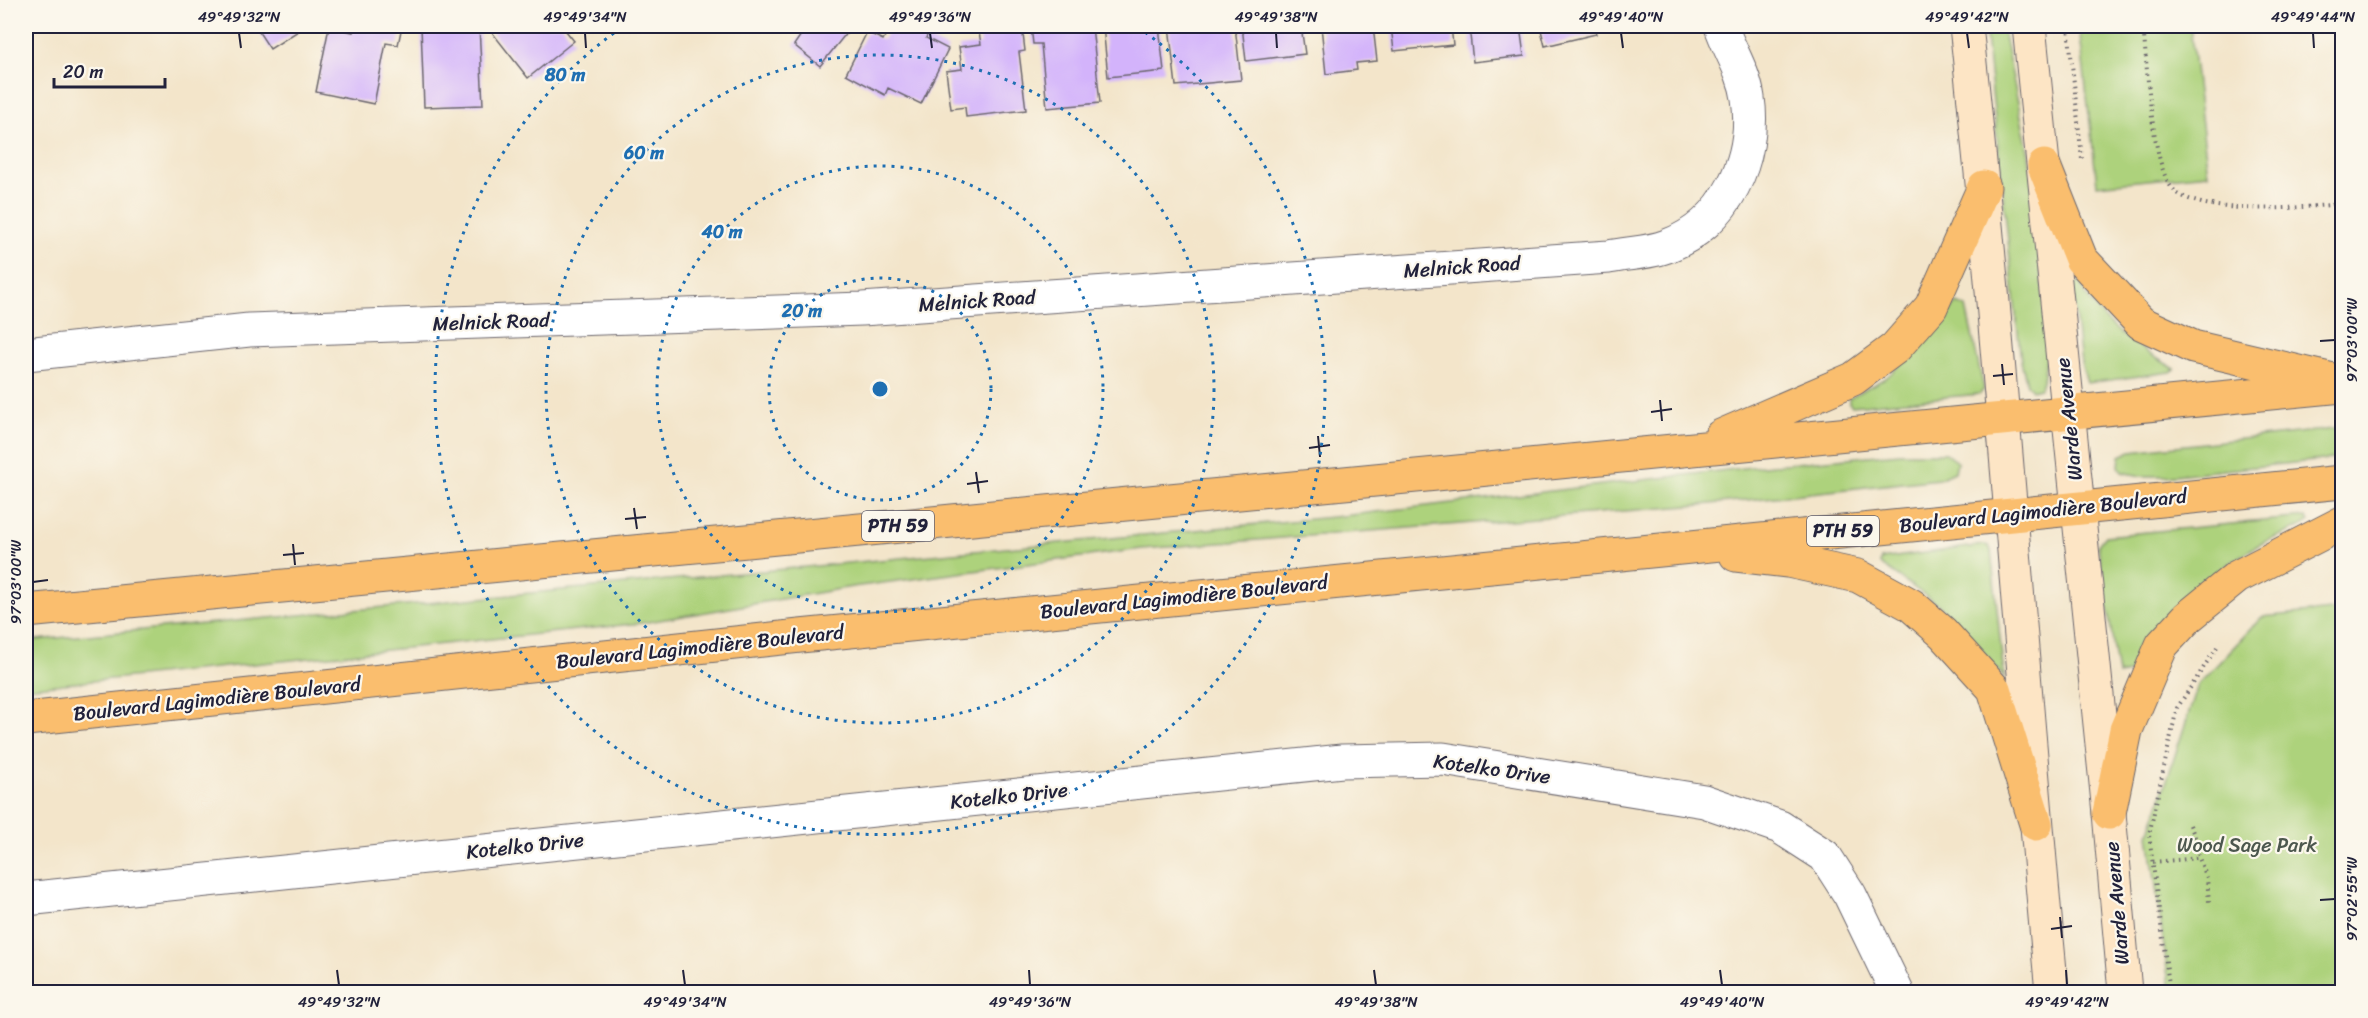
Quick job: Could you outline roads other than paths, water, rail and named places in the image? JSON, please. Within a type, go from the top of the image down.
[{"type":"main road","points":[[2044,166],[2081,259],[2141,323],[2193,347],[2343,384]]},
{"type":"main road","points":[[1691,449],[1853,379],[1895,348],[1931,307],[1984,187]]},
{"type":"main road","name":"PTH 59","points":[[26,610],[2343,384]]},
{"type":"main road","name":"Boulevard Lagimodière Boulevard","points":[[26,719],[776,638],[2343,482]]},
{"type":"main road","points":[[2109,813],[2126,730],[2162,645],[2188,617],[2237,577],[2343,523]]},
{"type":"main road","points":[[1675,547],[1788,561],[1858,576],[1911,605],[1943,633],[1994,689],[2036,824]]},
{"type":"street","name":"Melnick Road","points":[[26,354],[249,330],[862,309],[1609,257],[1667,247],[1703,226],[1726,201],[1741,170],[1751,130],[1748,96],[1740,67],[1720,26]]},
{"type":"street","points":[[1966,26],[1984,187],[2052,993]]},
{"type":"street","name":"Warde Avenue","points":[[2029,26],[2109,813],[2125,993]]},
{"type":"street","name":"Kotelko Drive","points":[[26,899],[1342,761],[1443,759],[1704,801],[1780,827],[1825,856],[1850,895],[1896,993]]},
{"type":"park label","name":"Wood Sage Park","points":[[2247,845]]}]
